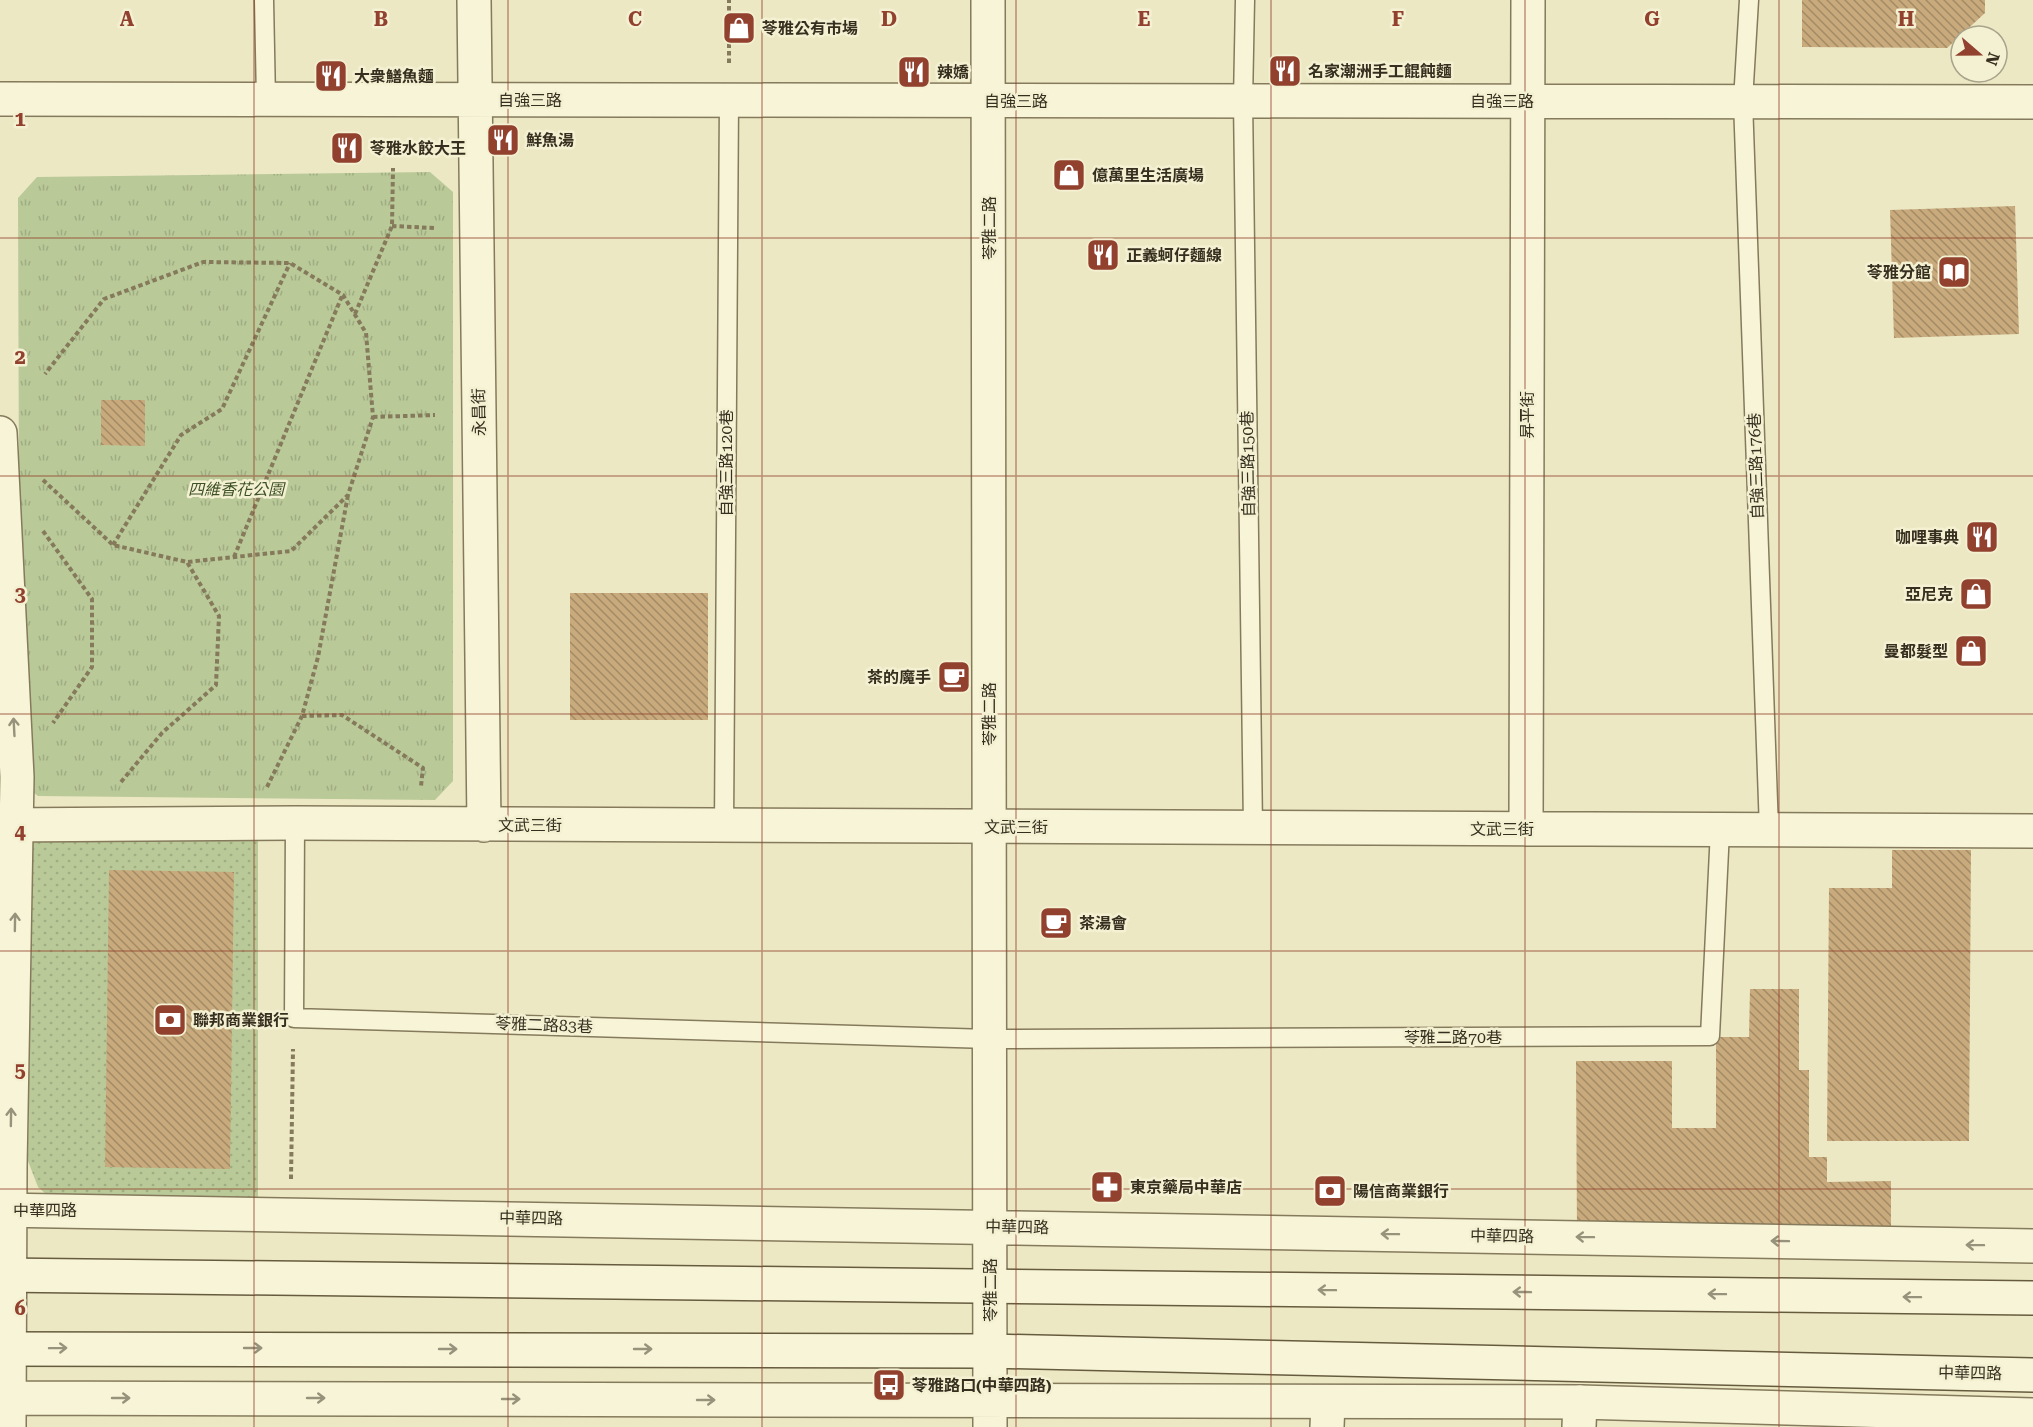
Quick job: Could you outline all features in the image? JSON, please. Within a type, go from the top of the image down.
[{"type":"street","name":"永昌街","points":[[474,0],[484,825]]},
{"type":"street","name":"苓雅二路","points":[[988,0],[990,1414]]},
{"type":"street","name":"昇平街","points":[[1526,829],[1528,0]]},
{"type":"street","name":"自強三路","points":[[0,99],[2033,102]]},
{"type":"street","points":[[0,433],[8,826],[6,1408],[1580,1415],[1837,1419],[2033,1415]]},
{"type":"street","name":"文武三街","points":[[8,826],[295,823],[2033,831]]},
{"type":"street","name":"中華四路","points":[[5,1210],[2033,1246]]},
{"type":"street","points":[[5,1275],[2033,1298]]},
{"type":"street","name":"中華四路","points":[[5,1349],[990,1351],[2033,1375]]},
{"type":"lane","points":[[264,0],[266,100]]},
{"type":"lane","name":"自強三路150巷","points":[[1245,0],[1243,101],[1253,828]]},
{"type":"lane","name":"自強三路176巷","points":[[1749,0],[1743,101],[1768,830]]},
{"type":"lane","name":"自強三路120巷","points":[[724,826],[729,100]]},
{"type":"lane","points":[[294,1018],[295,823]]},
{"type":"lane","name":"苓雅二路70巷","points":[[989,1039],[1710,1036],[1720,830]]},
{"type":"lane","name":"苓雅二路83巷","points":[[294,1018],[989,1039]]},
{"type":"path","points":[[729,0],[729,100]]},
{"type":"path","points":[[355,315],[392,226],[393,168]]},
{"type":"path","points":[[392,226],[434,228]]},
{"type":"path","points":[[45,374],[104,299],[203,262],[290,263],[343,295],[366,333],[373,417],[348,495],[318,657],[302,716],[267,788]]},
{"type":"path","points":[[113,545],[181,435],[222,409],[290,263]]},
{"type":"path","points":[[234,557],[343,295]]},
{"type":"path","points":[[373,417],[435,415]]},
{"type":"path","points":[[43,480],[113,545],[188,562],[291,551],[348,495]]},
{"type":"path","points":[[42,530],[92,599],[92,667],[46,732]]},
{"type":"path","points":[[121,782],[162,734],[216,685],[219,616],[188,562]]},
{"type":"path","points":[[302,716],[342,715],[378,738],[423,768],[420,794]]},
{"type":"path","points":[[291,1214],[294,1018]]},
{"type":"green space","name":"四維香花公園","points":[[430,172],[453,192],[453,781],[435,800],[38,796],[20,783],[18,198],[37,177]]},
{"type":"green space","points":[[32,835],[258,840],[258,1201],[57,1204],[38,1187],[28,1161]]},
{"type":"building","points":[[1802,0],[1985,0],[1985,13],[1973,24],[1949,24],[1949,46],[1947,48],[1802,47]]},
{"type":"building","name":"苓雅分館","points":[[2015,206],[2019,334],[1894,338],[1890,210]]},
{"type":"building","points":[[101,400],[145,400],[145,446],[101,445]]},
{"type":"building","points":[[570,593],[708,593],[708,720],[570,720]]},
{"type":"building","points":[[1892,850],[1971,850],[1969,1141],[1827,1141],[1829,888],[1892,888]]},
{"type":"building","name":"聯邦商業銀行","points":[[109,870],[234,872],[230,1169],[105,1167]]},
{"type":"building","points":[[1750,989],[1799,989],[1799,1070],[1809,1070],[1809,1157],[1827,1157],[1827,1182],[1891,1181],[1891,1235],[1577,1236],[1576,1061],[1672,1061],[1672,1128],[1716,1128],[1716,1037],[1749,1037]]},
{"type":"place","name":"苓雅公有市場","points":[[739,28]]},
{"type":"place","name":"名家潮洲手工餛飩麵","points":[[1285,71]]},
{"type":"place","name":"辣嬌","points":[[914,72]]},
{"type":"place","name":"大衆鱔魚麵","points":[[331,76]]},
{"type":"place","name":"鮮魚湯","points":[[503,140]]},
{"type":"place","name":"苓雅水餃大王","points":[[347,148]]},
{"type":"place","name":"億萬里生活廣場","points":[[1069,175]]},
{"type":"place","name":"正義蚵仔麵線","points":[[1103,255]]},
{"type":"place","name":"苓雅分館","points":[[1954,272]]},
{"type":"place","name":"咖哩事典","points":[[1982,537]]},
{"type":"place","name":"亞尼克","points":[[1976,594]]},
{"type":"place","name":"曼都髮型","points":[[1971,651]]},
{"type":"place","name":"茶的魔手","points":[[954,677]]},
{"type":"place","name":"茶湯會","points":[[1056,923]]},
{"type":"place","name":"聯邦商業銀行","points":[[170,1020]]},
{"type":"place","name":"東京藥局中華店","points":[[1107,1187]]},
{"type":"place","name":"陽信商業銀行","points":[[1330,1191]]},
{"type":"place","name":"苓雅路口(中華四路)","points":[[889,1385]]}]
